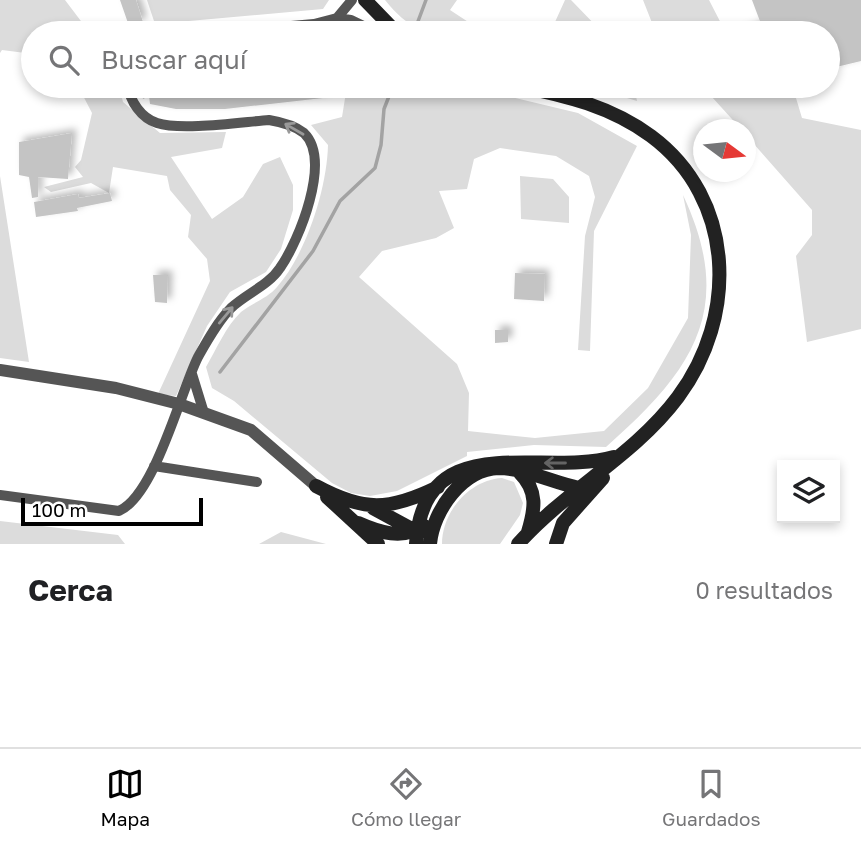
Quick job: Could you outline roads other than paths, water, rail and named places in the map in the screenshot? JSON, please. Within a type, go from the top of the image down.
[{"type":"main road","points":[[365,0],[385,21]]},
{"type":"main road","points":[[556,544],[563,523],[577,505],[678,398],[699,366],[713,334],[720,287],[719,256],[712,223],[687,173],[651,136],[624,119],[587,103],[567,98]]},
{"type":"main road","points":[[371,507],[405,501],[439,486],[454,475],[490,462],[579,463],[622,455]]},
{"type":"main road","points":[[523,539],[579,488],[622,455]]},
{"type":"main road","points":[[416,537],[437,503],[460,486],[491,469],[519,472],[579,488]]},
{"type":"main road","points":[[519,472],[529,484],[535,501],[523,539]]},
{"type":"main road","points":[[316,486],[336,496],[371,507],[424,544]]},
{"type":"main road","points":[[316,486],[378,544]]},
{"type":"main road","points":[[416,537],[424,510],[439,486]]},
{"type":"main road","points":[[430,544],[440,510],[460,486]]},
{"type":"main road","points":[[358,523],[385,533],[416,537]]},
{"type":"street","points":[[340,19],[352,0]]},
{"type":"street","points":[[330,21],[345,21]]},
{"type":"street","points":[[0,495],[119,511],[130,506],[138,497],[154,466],[192,373],[229,310],[270,281],[282,266],[302,221],[316,161],[303,133],[288,124],[269,120],[156,123],[139,110],[130,98]]},
{"type":"street","points":[[0,370],[116,388],[179,404],[251,430],[316,486]]},
{"type":"street","points":[[192,373],[204,413]]},
{"type":"street","points":[[154,466],[257,482]]},
{"type":"waterway","points":[[418,21],[426,0]]},
{"type":"waterway","points":[[220,372],[313,251],[340,201],[375,168],[381,145],[384,109],[388,98]]}]
